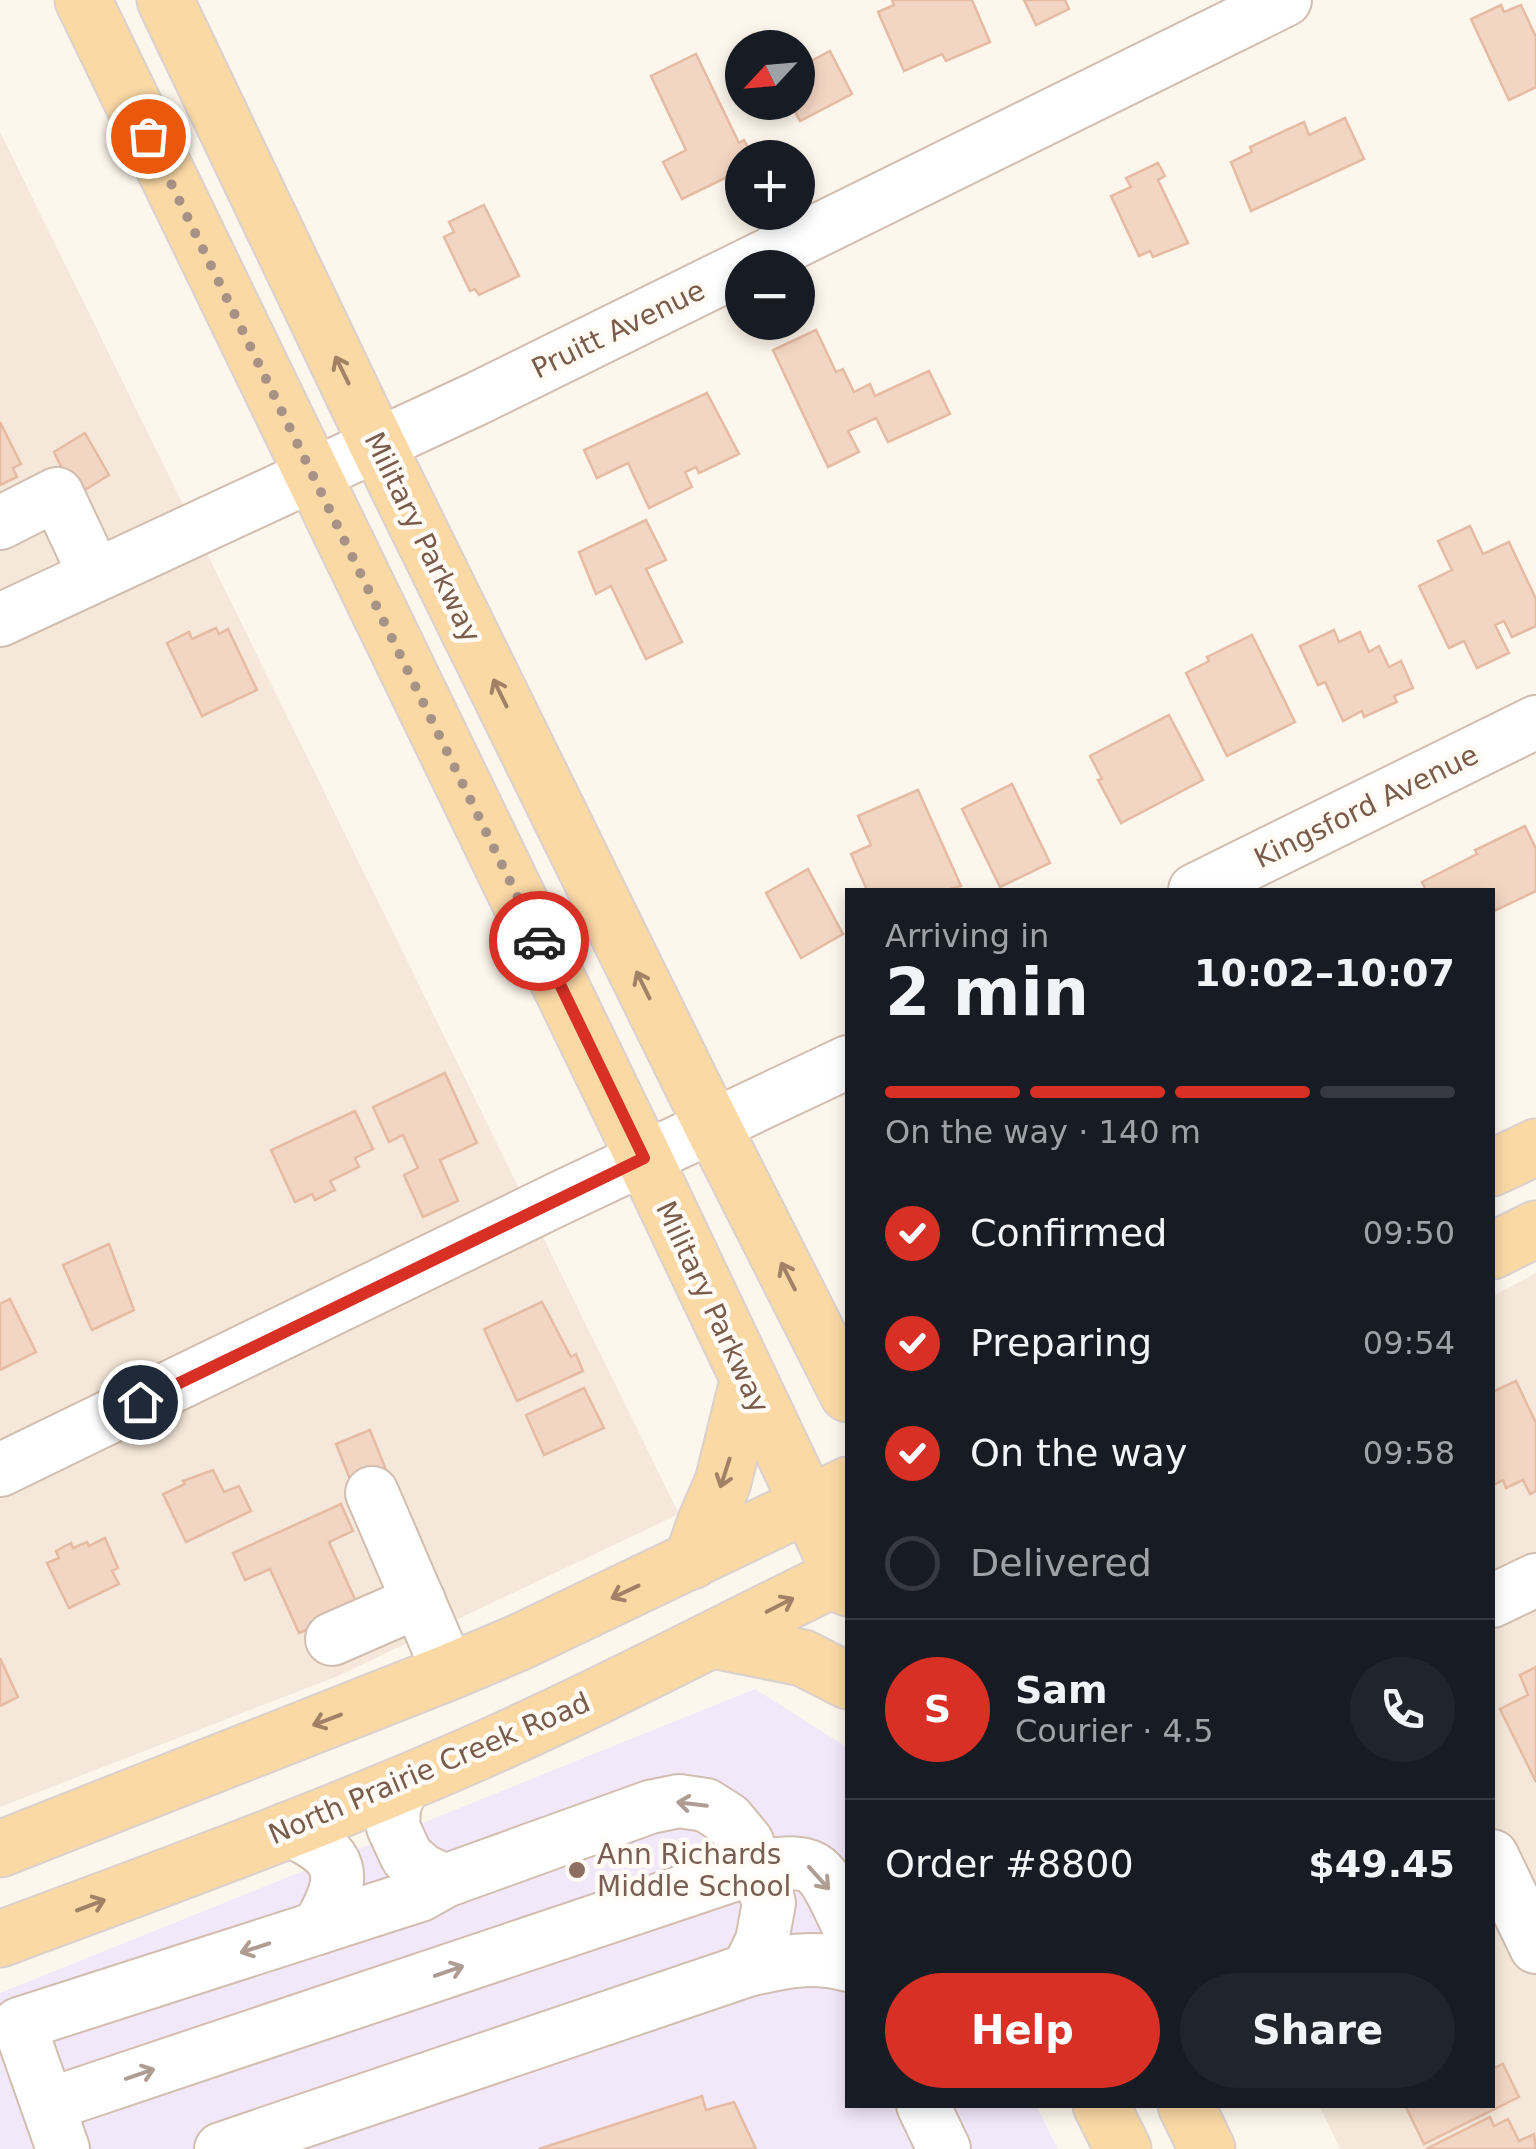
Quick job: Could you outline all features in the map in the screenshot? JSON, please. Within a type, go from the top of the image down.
[{"type":"main road","name":"Military Parkway","points":[[83,0],[644,1158],[748,1381],[828,1495],[845,1573]]},
{"type":"main road","name":"Military Parkway","points":[[165,0],[378,446],[713,1127],[831,1342],[845,1385]]},
{"type":"main road","points":[[1495,1167],[1536,1147]]},
{"type":"main road","points":[[1495,1250],[1536,1230]]},
{"type":"main road","points":[[692,1561],[723,1482],[748,1381]]},
{"type":"main road","points":[[0,1849],[520,1642],[828,1495]]},
{"type":"main road","name":"North Prairie Creek Road","points":[[0,1939],[404,1783],[845,1578]]},
{"type":"main road","points":[[713,1640],[783,1652],[845,1679]]},
{"type":"main road","points":[[1102,2108],[1123,2149]]},
{"type":"main road","points":[[1187,2108],[1207,2149]]},
{"type":"street","name":"Pruitt Avenue","points":[[0,620],[378,446],[1286,0]]},
{"type":"street","points":[[0,523],[57,494],[96,575]]},
{"type":"street","name":"Kingsford Avenue","points":[[1199,888],[1536,722]]},
{"type":"street","points":[[0,1470],[845,1063]]},
{"type":"street","points":[[372,1493],[449,1672]]},
{"type":"street","points":[[1495,1599],[1536,1580]]},
{"type":"street","points":[[332,1639],[419,1601]]},
{"type":"street","points":[[404,1783],[394,1807],[394,1827],[408,1857],[422,1870],[445,1881]]},
{"type":"street","points":[[748,1970],[762,1940],[769,1903],[757,1867],[747,1842],[728,1819],[706,1805],[679,1801],[650,1807],[445,1881],[420,1895],[19,2024],[55,2127],[757,1867],[803,1863],[819,1872],[845,1919]]},
{"type":"street","points":[[287,1829],[325,1851],[336,1868],[334,1901],[318,1928]]},
{"type":"street","points":[[1495,1862],[1536,1947]]},
{"type":"street","points":[[221,2149],[748,1970],[795,1959],[828,1959],[845,1964]]},
{"type":"street","points":[[924,2108],[944,2149]]},
{"type":"shaded area","points":[[0,132],[679,1514],[338,1676],[0,1807]]},
{"type":"shaded area","points":[[1536,1273],[1536,2149],[1340,2149],[1320,2108],[1495,2108],[1495,1295]]},
{"type":"shaded area","name":"Ann Richards Middle School","points":[[755,1689],[845,1746],[845,2108],[1038,2108],[1058,2149],[0,2149],[0,1993]]},
{"type":"building","points":[[892,0],[972,0],[990,42],[946,61],[942,54],[904,71],[878,12],[894,5]]},
{"type":"building","points":[[1024,0],[1065,0],[1069,9],[1036,25]]},
{"type":"building","points":[[1501,5],[1504,12],[1521,5],[1536,37],[1536,87],[1509,100],[1471,19]]},
{"type":"building","points":[[830,51],[852,94],[815,113],[815,59]]},
{"type":"building","points":[[696,54],[738,140],[725,140],[725,178],[682,199],[663,162],[686,150],[651,76]]},
{"type":"building","points":[[1345,118],[1364,159],[1251,211],[1231,162],[1252,152],[1250,147],[1304,122],[1309,135]]},
{"type":"building","points":[[1158,163],[1165,176],[1158,180],[1188,243],[1153,257],[1150,251],[1139,256],[1111,196],[1131,187],[1126,178]]},
{"type":"building","points":[[484,205],[519,276],[479,295],[475,289],[470,291],[444,237],[454,232],[449,222]]},
{"type":"building","points":[[815,330],[836,372],[843,369],[854,392],[870,384],[875,396],[929,371],[950,414],[888,442],[876,418],[848,431],[859,452],[828,467],[773,350],[794,340],[815,340]]},
{"type":"building","points":[[707,393],[739,454],[699,473],[696,467],[685,472],[692,487],[649,508],[628,463],[597,478],[584,450]]},
{"type":"building","points":[[0,422],[21,464],[13,468],[17,477],[0,485]]},
{"type":"building","points":[[85,433],[109,475],[75,496],[54,452]]},
{"type":"building","points":[[646,520],[666,560],[646,569],[682,642],[646,659],[611,586],[596,594],[579,552]]},
{"type":"building","points":[[1470,526],[1483,554],[1509,542],[1536,599],[1536,626],[1512,637],[1504,621],[1495,625],[1509,653],[1477,668],[1464,641],[1449,648],[1419,586],[1452,570],[1438,541]]},
{"type":"building","points":[[216,628],[219,634],[228,629],[257,690],[202,716],[167,643],[189,632],[192,639]]},
{"type":"building","points":[[1334,630],[1339,642],[1360,632],[1369,652],[1379,646],[1389,667],[1401,661],[1413,688],[1394,696],[1397,702],[1364,717],[1362,711],[1343,721],[1325,682],[1318,685],[1300,646]]},
{"type":"building","points":[[1252,635],[1295,722],[1227,756],[1186,673],[1209,661],[1207,657]]},
{"type":"building","points":[[1169,715],[1203,780],[1121,823],[1090,756]]},
{"type":"building","points":[[1012,784],[1050,863],[1000,887],[962,809]]},
{"type":"building","points":[[918,790],[961,886],[866,888],[851,854],[871,845],[858,816]]},
{"type":"building","points":[[1525,826],[1536,849],[1536,891],[1495,911],[1495,888],[1425,888],[1422,882],[1477,854],[1475,850]]},
{"type":"building","points":[[808,869],[843,934],[801,958],[766,893]]},
{"type":"building","points":[[445,1073],[477,1143],[440,1160],[458,1201],[423,1217],[404,1175],[418,1168],[403,1135],[389,1142],[373,1107]]},
{"type":"building","points":[[355,1111],[373,1149],[355,1158],[359,1167],[330,1181],[335,1190],[315,1200],[312,1194],[295,1202],[271,1150]]},
{"type":"building","points":[[109,1244],[134,1310],[92,1330],[63,1265]]},
{"type":"building","points":[[10,1299],[36,1352],[0,1370],[0,1304]]},
{"type":"building","points":[[542,1302],[571,1357],[576,1354],[583,1371],[517,1401],[484,1329]]},
{"type":"building","points":[[1516,1381],[1536,1423],[1536,1491],[1530,1494],[1523,1480],[1506,1488],[1503,1480],[1495,1484],[1495,1391]]},
{"type":"building","points":[[584,1388],[604,1428],[544,1455],[526,1415]]},
{"type":"building","points":[[370,1430],[386,1470],[352,1484],[336,1444]]},
{"type":"building","points":[[213,1470],[224,1492],[239,1486],[251,1511],[186,1542],[163,1494],[185,1484],[183,1481]]},
{"type":"building","points":[[341,1504],[353,1531],[329,1542],[358,1606],[299,1633],[270,1569],[245,1580],[233,1553]]},
{"type":"building","points":[[105,1538],[118,1568],[112,1571],[119,1584],[69,1608],[47,1563],[59,1558],[56,1551],[71,1543],[73,1548],[87,1542],[89,1546]]},
{"type":"building","points":[[0,1658],[18,1697],[0,1706]]},
{"type":"building","points":[[1536,1667],[1536,1782],[1500,1709],[1528,1695],[1520,1675]]},
{"type":"building","points":[[1503,2064],[1519,2097],[1424,2144],[1406,2108],[1495,2108],[1495,2068]]},
{"type":"building","points":[[702,2096],[706,2110],[734,2102],[756,2149],[539,2149]]},
{"type":"building","points":[[1490,2117],[1494,2126],[1508,2119],[1519,2141],[1534,2134],[1536,2149],[1426,2149]]},
{"type":"way so far","points":[[148,136],[539,941]]},
{"type":"place","name":"Ann Richards Middle School","points":[[577,1870]]},
{"type":"route","points":[[140,1402],[644,1158],[539,941]]}]
